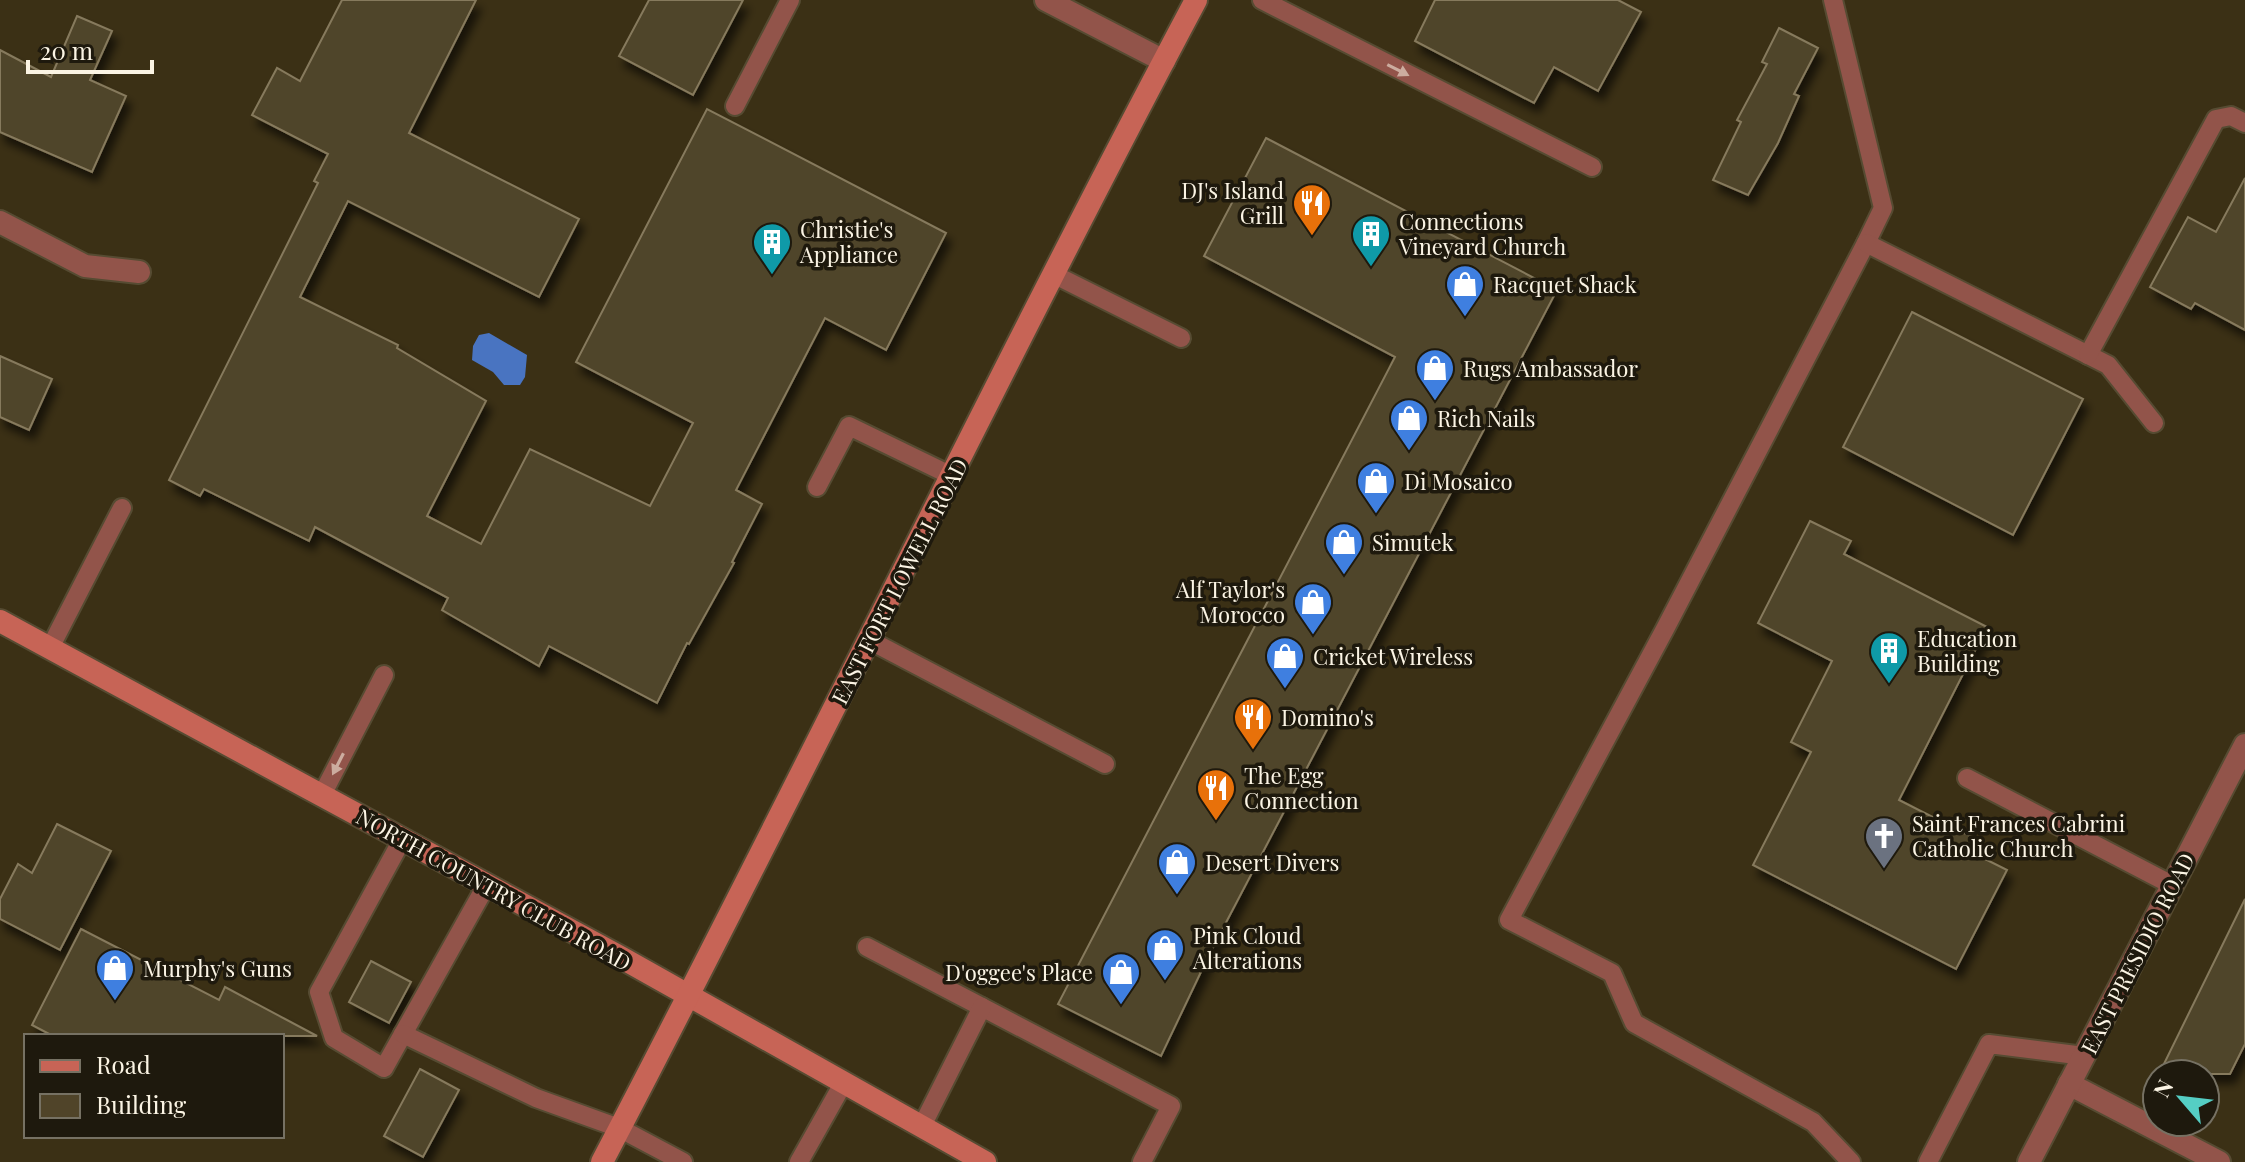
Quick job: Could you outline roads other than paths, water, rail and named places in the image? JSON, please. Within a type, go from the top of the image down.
[{"type":"main road","name":"EAST FORT LOWELL ROAD","points":[[602,1162],[1053,274],[1196,0]]},
{"type":"main road","name":"NORTH COUNTRY CLUB ROAD","points":[[0,621],[403,838],[844,1082],[922,1126],[952,1154],[985,1162]]},
{"type":"street","points":[[1046,0],[1164,61]]},
{"type":"street","points":[[0,222],[85,266],[139,272]]},
{"type":"street","name":"EAST PRESIDIO ROAD","points":[[2029,1162],[2245,745]]},
{"type":"street","points":[[2069,1084],[2219,1162]]},
{"type":"lane","points":[[735,106],[790,0]]},
{"type":"lane","points":[[1262,0],[1592,167]]},
{"type":"lane","points":[[1833,0],[1883,208],[1665,629],[1509,920],[1612,973],[1634,1023],[1813,1122],[1851,1162]]},
{"type":"lane","points":[[2088,355],[2216,119],[2231,116],[2245,123]]},
{"type":"lane","points":[[1866,243],[2108,365],[2154,423]]},
{"type":"lane","points":[[1053,274],[1181,338]]},
{"type":"lane","points":[[817,487],[849,426],[952,476]]},
{"type":"lane","points":[[50,648],[122,508]]},
{"type":"lane","points":[[869,640],[1105,764]]},
{"type":"lane","points":[[322,795],[384,675]]},
{"type":"lane","points":[[1967,778],[2172,885]]},
{"type":"lane","points":[[403,838],[319,992],[334,1038],[384,1068],[487,884]]},
{"type":"lane","points":[[867,947],[1171,1106],[1142,1162]]},
{"type":"lane","points":[[922,1126],[982,1007]]},
{"type":"lane","points":[[403,1034],[536,1098],[619,1128],[683,1162]]},
{"type":"lane","points":[[1928,1162],[1989,1044],[2084,1056]]},
{"type":"lane","points":[[799,1162],[844,1082]]},
{"type":"water","points":[[489,333],[527,355],[525,377],[520,385],[504,385],[493,372],[472,360],[473,346],[479,335]]},
{"type":"place","name":"DJ's Island Grill","points":[[1312,237]]},
{"type":"place","name":"Connections Vineyard Church","points":[[1371,268]]},
{"type":"place","name":"Christie's Appliance","points":[[772,276]]},
{"type":"place","name":"Racquet Shack","points":[[1465,318]]},
{"type":"place","name":"Rugs Ambassador","points":[[1435,402]]},
{"type":"place","name":"Rich Nails","points":[[1409,452]]},
{"type":"place","name":"Di Mosaico","points":[[1376,515]]},
{"type":"place","name":"Simutek","points":[[1344,576]]},
{"type":"place","name":"Alf Taylor's Morocco","points":[[1313,636]]},
{"type":"place","name":"Education Building","points":[[1889,685]]},
{"type":"place","name":"Cricket Wireless","points":[[1285,690]]},
{"type":"place","name":"Domino's","points":[[1253,751]]},
{"type":"place","name":"The Egg Connection","points":[[1216,822]]},
{"type":"place","name":"Saint Frances Cabrini Catholic Church","points":[[1884,870]]},
{"type":"place","name":"Desert Divers","points":[[1177,896]]},
{"type":"place","name":"Pink Cloud Alterations","points":[[1165,982]]},
{"type":"place","name":"Murphy's Guns","points":[[115,1002]]},
{"type":"place","name":"D'oggee's Place","points":[[1121,1006]]}]
